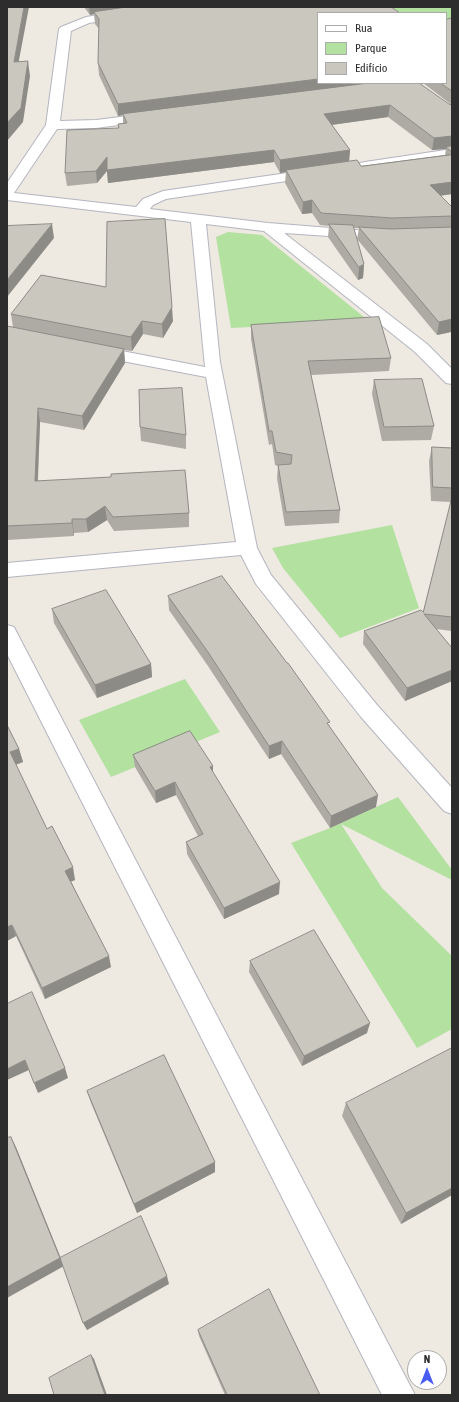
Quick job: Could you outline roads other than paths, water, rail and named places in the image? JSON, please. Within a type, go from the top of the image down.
[{"type":"street","points":[[172,7],[86,20],[65,29],[53,125],[7,194],[268,227],[405,236]]},
{"type":"street","points":[[53,125],[96,124],[167,115]]},
{"type":"street","points":[[350,168],[452,153]]},
{"type":"street","points":[[140,211],[148,202],[162,195],[327,171]]},
{"type":"street","points":[[198,218],[214,374],[247,548],[263,579],[364,705],[452,804]]},
{"type":"street","points":[[268,227],[421,348],[452,378]]},
{"type":"street","points":[[84,348],[214,374]]},
{"type":"street","points":[[7,570],[247,548]]},
{"type":"street","points":[[7,633],[399,1395]]}]
